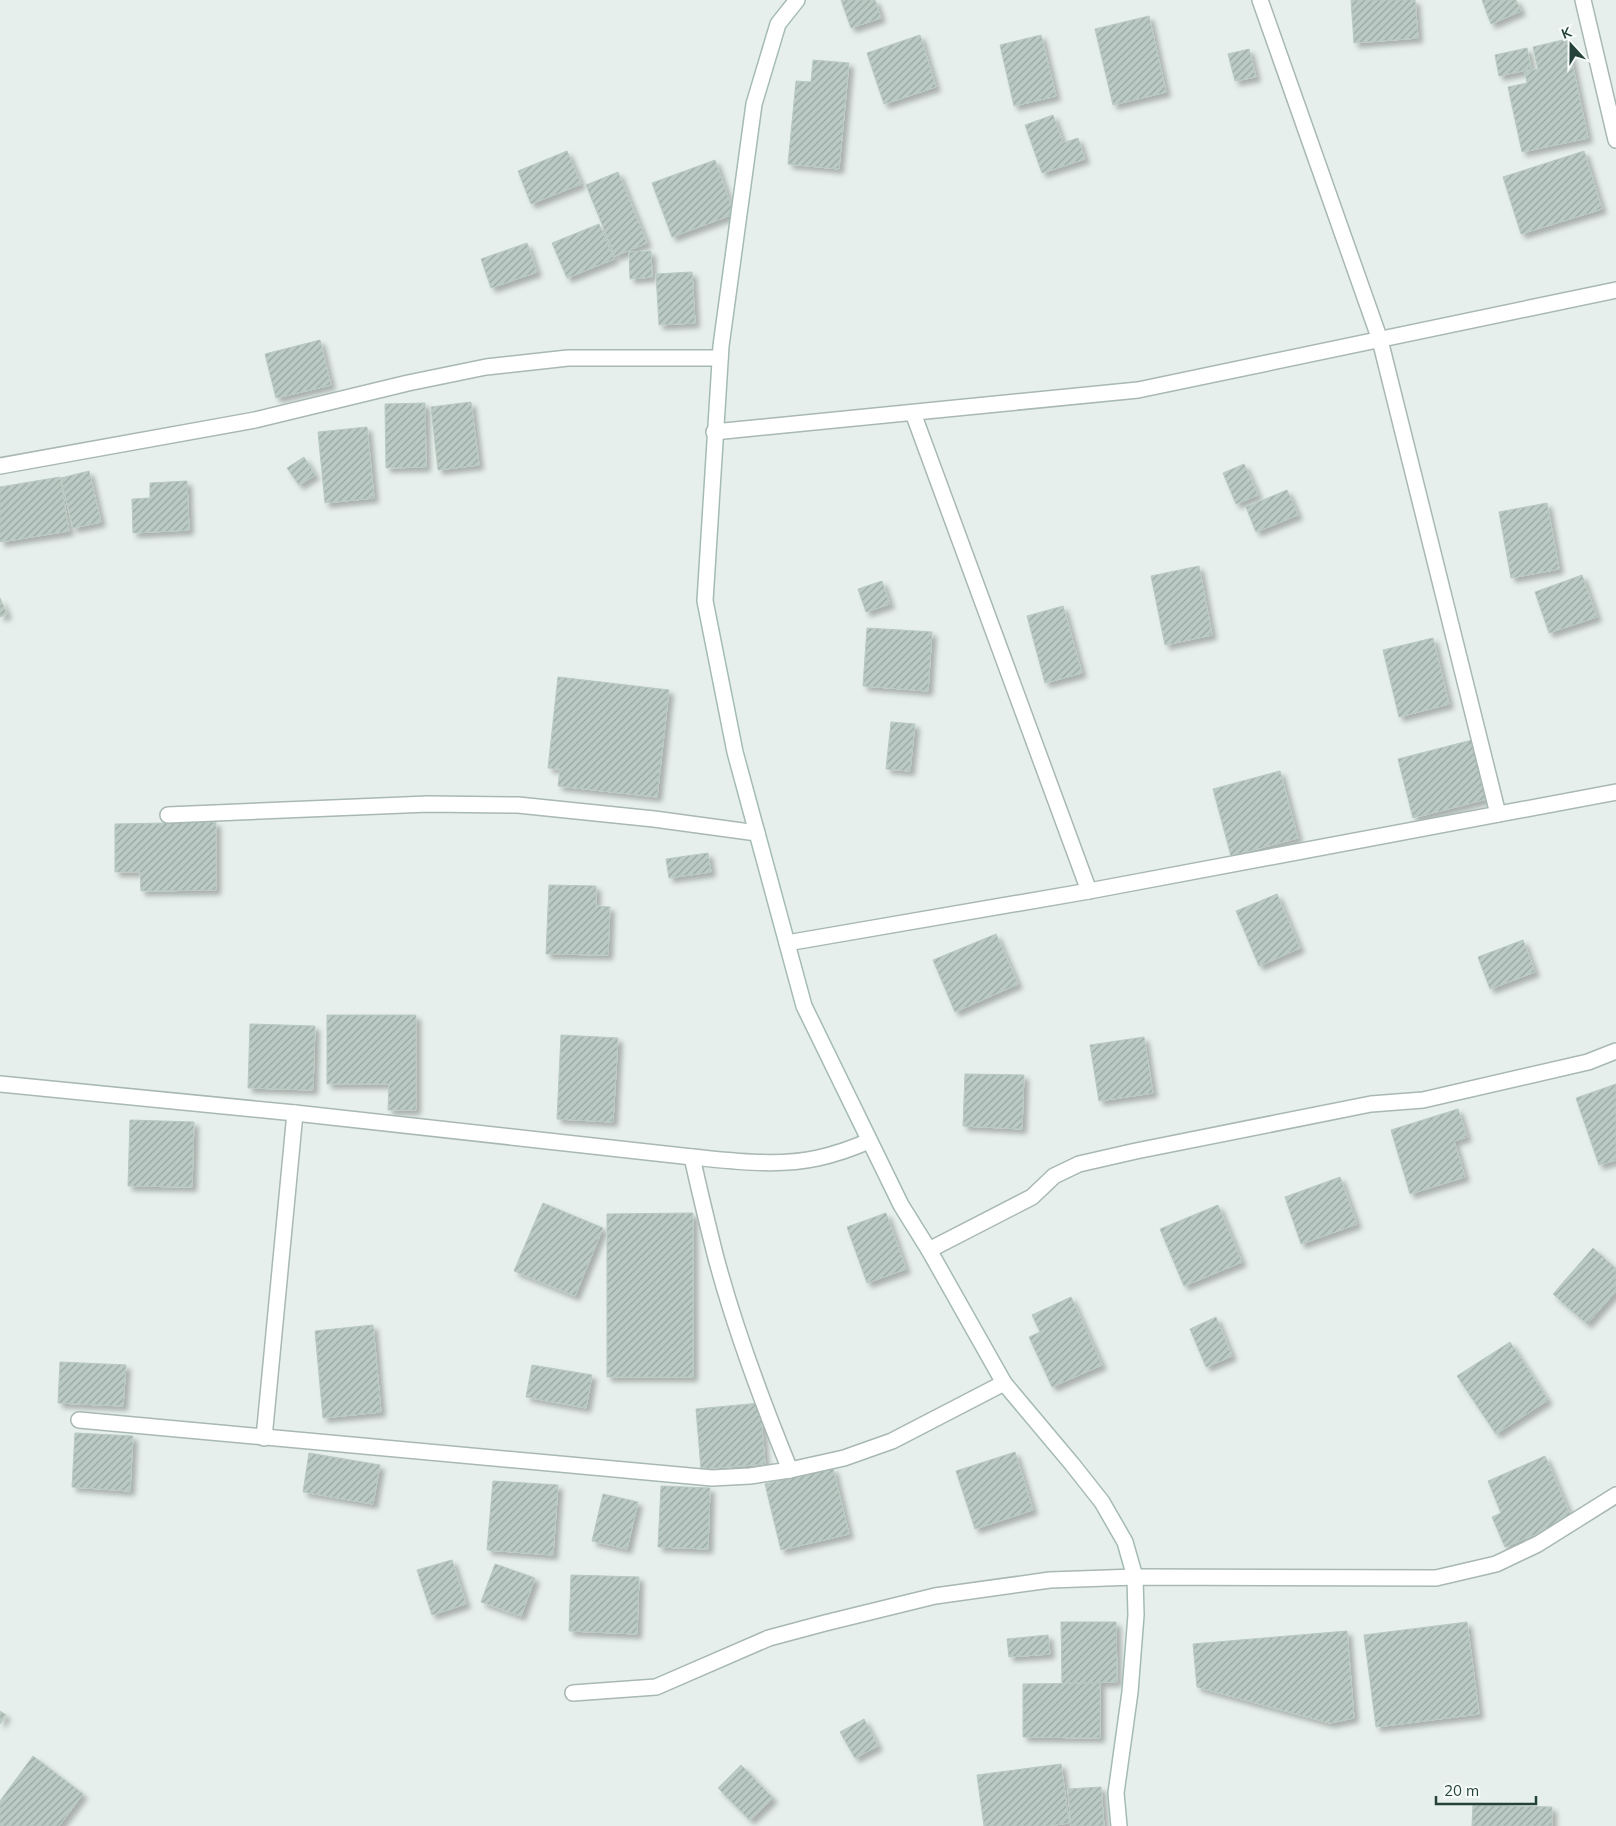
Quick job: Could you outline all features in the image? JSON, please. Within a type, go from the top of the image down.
[{"type":"street","points":[[797,0],[778,24],[754,104],[720,358],[705,601],[735,752],[804,1006],[901,1205],[929,1250],[1004,1383],[1102,1502],[1125,1542],[1135,1577],[1136,1615],[1130,1692],[1116,1794],[1119,1826]]},
{"type":"street","points":[[1260,0],[1380,340],[1498,814]]},
{"type":"street","points":[[1583,0],[1616,140]]},
{"type":"street","points":[[714,432],[1138,390],[1616,290]]},
{"type":"street","points":[[0,466],[255,420],[408,383],[486,367],[568,358],[720,358]]},
{"type":"street","points":[[912,413],[1088,891]]},
{"type":"street","points":[[787,943],[1088,891],[1616,792]]},
{"type":"street","points":[[168,815],[428,804],[518,805],[654,819],[757,833]]},
{"type":"street","points":[[929,1250],[1032,1197],[1054,1176],[1080,1164],[1371,1104],[1423,1100],[1588,1062],[1616,1051]]},
{"type":"street","points":[[0,1084],[295,1113],[752,1162],[787,1162],[818,1158],[869,1141]]},
{"type":"street","points":[[264,1438],[295,1113]]},
{"type":"street","points":[[692,1157],[715,1255],[740,1338],[790,1470]]},
{"type":"street","points":[[79,1420],[712,1478],[750,1476],[790,1470],[844,1458],[892,1441],[1004,1383]]},
{"type":"street","points":[[573,1693],[656,1687],[769,1638],[935,1596],[1050,1580],[1135,1577],[1436,1578],[1496,1564],[1538,1544],[1616,1495]]},
{"type":"building","points":[[841,0],[875,0],[881,18],[851,28]]},
{"type":"building","points":[[1351,0],[1415,0],[1418,38],[1354,43]]},
{"type":"building","points":[[1482,0],[1516,0],[1521,11],[1491,24]]},
{"type":"building","points":[[1149,16],[1166,92],[1113,105],[1095,29]]},
{"type":"building","points":[[920,35],[936,87],[884,104],[867,53]]},
{"type":"building","points":[[1041,35],[1056,96],[1014,106],[1000,45]]},
{"type":"building","points":[[1567,39],[1588,138],[1522,152],[1508,87],[1527,83],[1525,72],[1538,69],[1533,47]]},
{"type":"building","points":[[1527,48],[1531,69],[1499,76],[1495,55]]},
{"type":"building","points":[[1249,49],[1256,77],[1235,81],[1228,54]]},
{"type":"building","points":[[813,60],[849,63],[839,169],[788,164],[796,81],[811,82]]},
{"type":"building","points":[[1053,115],[1063,143],[1078,138],[1085,159],[1042,173],[1025,125]]},
{"type":"building","points":[[567,151],[581,184],[531,204],[518,171]]},
{"type":"building","points":[[1584,151],[1602,209],[1521,234],[1503,177]]},
{"type":"building","points":[[715,160],[734,214],[672,237],[652,183]]},
{"type":"building","points":[[618,172],[647,243],[615,256],[586,185]]},
{"type":"building","points":[[599,224],[614,259],[567,278],[552,243]]},
{"type":"building","points":[[527,243],[537,272],[491,288],[481,259]]},
{"type":"building","points":[[651,251],[652,277],[630,279],[629,252]]},
{"type":"building","points":[[692,272],[695,323],[659,325],[656,274]]},
{"type":"building","points":[[320,340],[331,385],[276,398],[265,354]]},
{"type":"building","points":[[471,402],[479,465],[438,470],[431,407]]},
{"type":"building","points":[[425,403],[426,467],[386,468],[385,404]]},
{"type":"building","points":[[367,427],[374,498],[325,503],[318,432]]},
{"type":"building","points":[[304,457],[315,475],[299,485],[287,468]]},
{"type":"building","points":[[1244,464],[1258,495],[1236,504],[1223,473]]},
{"type":"building","points":[[89,471],[101,522],[73,528],[61,478]]},
{"type":"building","points":[[60,477],[69,531],[0,542],[0,487]]},
{"type":"building","points":[[187,481],[189,530],[133,533],[132,499],[150,498],[150,483]]},
{"type":"building","points":[[1287,490],[1298,515],[1256,532],[1246,507]]},
{"type":"building","points":[[1547,503],[1559,569],[1511,578],[1499,512]]},
{"type":"building","points":[[1199,566],[1212,635],[1165,645],[1151,576]]},
{"type":"building","points":[[1582,575],[1597,617],[1549,633],[1535,592]]},
{"type":"building","points":[[882,581],[890,604],[866,612],[858,589]]},
{"type":"building","points":[[0,598],[7,614],[0,617]]},
{"type":"building","points":[[1063,606],[1082,673],[1045,683],[1027,616]]},
{"type":"building","points":[[867,628],[932,632],[928,691],[863,686]]},
{"type":"building","points":[[1433,638],[1449,704],[1399,717],[1383,650]]},
{"type":"building","points":[[558,677],[669,690],[657,797],[558,786],[560,769],[548,768]]},
{"type":"building","points":[[891,722],[915,724],[910,771],[886,769]]},
{"type":"building","points":[[1472,740],[1487,799],[1413,818],[1398,759]]},
{"type":"building","points":[[1280,771],[1298,838],[1231,856],[1213,789]]},
{"type":"building","points":[[216,822],[216,890],[141,891],[140,872],[115,872],[115,824]]},
{"type":"building","points":[[708,853],[711,872],[669,878],[666,859]]},
{"type":"building","points":[[549,885],[596,886],[596,906],[610,907],[608,955],[546,954]]},
{"type":"building","points":[[1277,894],[1300,948],[1259,966],[1236,911]]},
{"type":"building","points":[[996,934],[1018,984],[955,1012],[933,960]]},
{"type":"building","points":[[1523,940],[1535,972],[1490,989],[1478,957]]},
{"type":"building","points":[[327,1015],[416,1015],[416,1110],[388,1110],[389,1084],[327,1084]]},
{"type":"building","points":[[250,1024],[315,1026],[313,1090],[248,1088]]},
{"type":"building","points":[[561,1035],[618,1038],[613,1122],[557,1119]]},
{"type":"building","points":[[1144,1037],[1153,1093],[1099,1101],[1090,1045]]},
{"type":"building","points":[[965,1074],[1024,1075],[1022,1129],[963,1126]]},
{"type":"building","points":[[1616,1084],[1616,1160],[1599,1165],[1576,1098]]},
{"type":"building","points":[[1458,1109],[1467,1137],[1454,1141],[1465,1177],[1410,1194],[1391,1130]]},
{"type":"building","points":[[130,1120],[194,1122],[192,1187],[128,1186]]},
{"type":"building","points":[[1340,1177],[1357,1224],[1301,1244],[1285,1197]]},
{"type":"building","points":[[543,1203],[603,1228],[575,1296],[514,1271]]},
{"type":"building","points":[[1218,1205],[1242,1262],[1184,1286],[1160,1229]]},
{"type":"building","points":[[693,1213],[693,1377],[607,1377],[607,1214]]},
{"type":"building","points":[[886,1213],[906,1269],[867,1283],[847,1227]]},
{"type":"building","points":[[1593,1248],[1616,1269],[1616,1291],[1587,1324],[1553,1294]]},
{"type":"building","points":[[1071,1297],[1102,1365],[1052,1387],[1029,1337],[1040,1332],[1032,1315]]},
{"type":"building","points":[[1216,1317],[1232,1356],[1206,1367],[1190,1329]]},
{"type":"building","points":[[373,1325],[381,1412],[323,1418],[315,1331]]},
{"type":"building","points":[[1510,1342],[1548,1400],[1496,1434],[1457,1376]]},
{"type":"building","points":[[60,1362],[126,1365],[123,1406],[58,1403]]},
{"type":"building","points":[[532,1365],[592,1375],[586,1408],[526,1397]]},
{"type":"building","points":[[760,1403],[765,1464],[701,1469],[696,1409]]},
{"type":"building","points":[[75,1433],[133,1436],[130,1491],[72,1487]]},
{"type":"building","points":[[1015,1452],[1033,1510],[975,1529],[956,1471]]},
{"type":"building","points":[[309,1453],[380,1465],[373,1504],[303,1492]]},
{"type":"building","points":[[1545,1456],[1572,1519],[1505,1547],[1492,1517],[1501,1513],[1488,1481]]},
{"type":"building","points":[[833,1468],[849,1534],[781,1550],[765,1484]]},
{"type":"building","points":[[493,1481],[558,1485],[553,1555],[487,1550]]},
{"type":"building","points":[[661,1486],[710,1488],[708,1549],[658,1547]]},
{"type":"building","points":[[603,1494],[638,1502],[627,1549],[592,1541]]},
{"type":"building","points":[[452,1560],[466,1604],[432,1615],[417,1570]]},
{"type":"building","points":[[495,1564],[535,1578],[521,1616],[481,1602]]},
{"type":"building","points":[[571,1575],[639,1577],[637,1634],[569,1631]]},
{"type":"building","points":[[1061,1622],[1116,1622],[1117,1682],[1062,1683]]},
{"type":"building","points":[[1467,1622],[1479,1714],[1376,1727],[1364,1635]]},
{"type":"building","points":[[1347,1631],[1354,1718],[1330,1723],[1197,1687],[1193,1644]]},
{"type":"building","points":[[1048,1635],[1050,1654],[1009,1657],[1007,1639]]},
{"type":"building","points":[[1100,1683],[1100,1738],[1023,1737],[1023,1684]]},
{"type":"building","points":[[0,1711],[6,1715],[0,1724]]},
{"type":"building","points":[[864,1719],[878,1746],[855,1758],[840,1732]]},
{"type":"building","points":[[33,1756],[83,1794],[59,1826],[0,1826],[0,1801]]},
{"type":"building","points":[[1061,1764],[1069,1823],[1048,1826],[984,1826],[977,1775]]},
{"type":"building","points":[[741,1765],[773,1798],[750,1820],[718,1788]]},
{"type":"building","points":[[1101,1787],[1104,1826],[1071,1826],[1068,1789]]},
{"type":"building","points":[[1473,1805],[1552,1807],[1552,1826],[1472,1826]]}]
